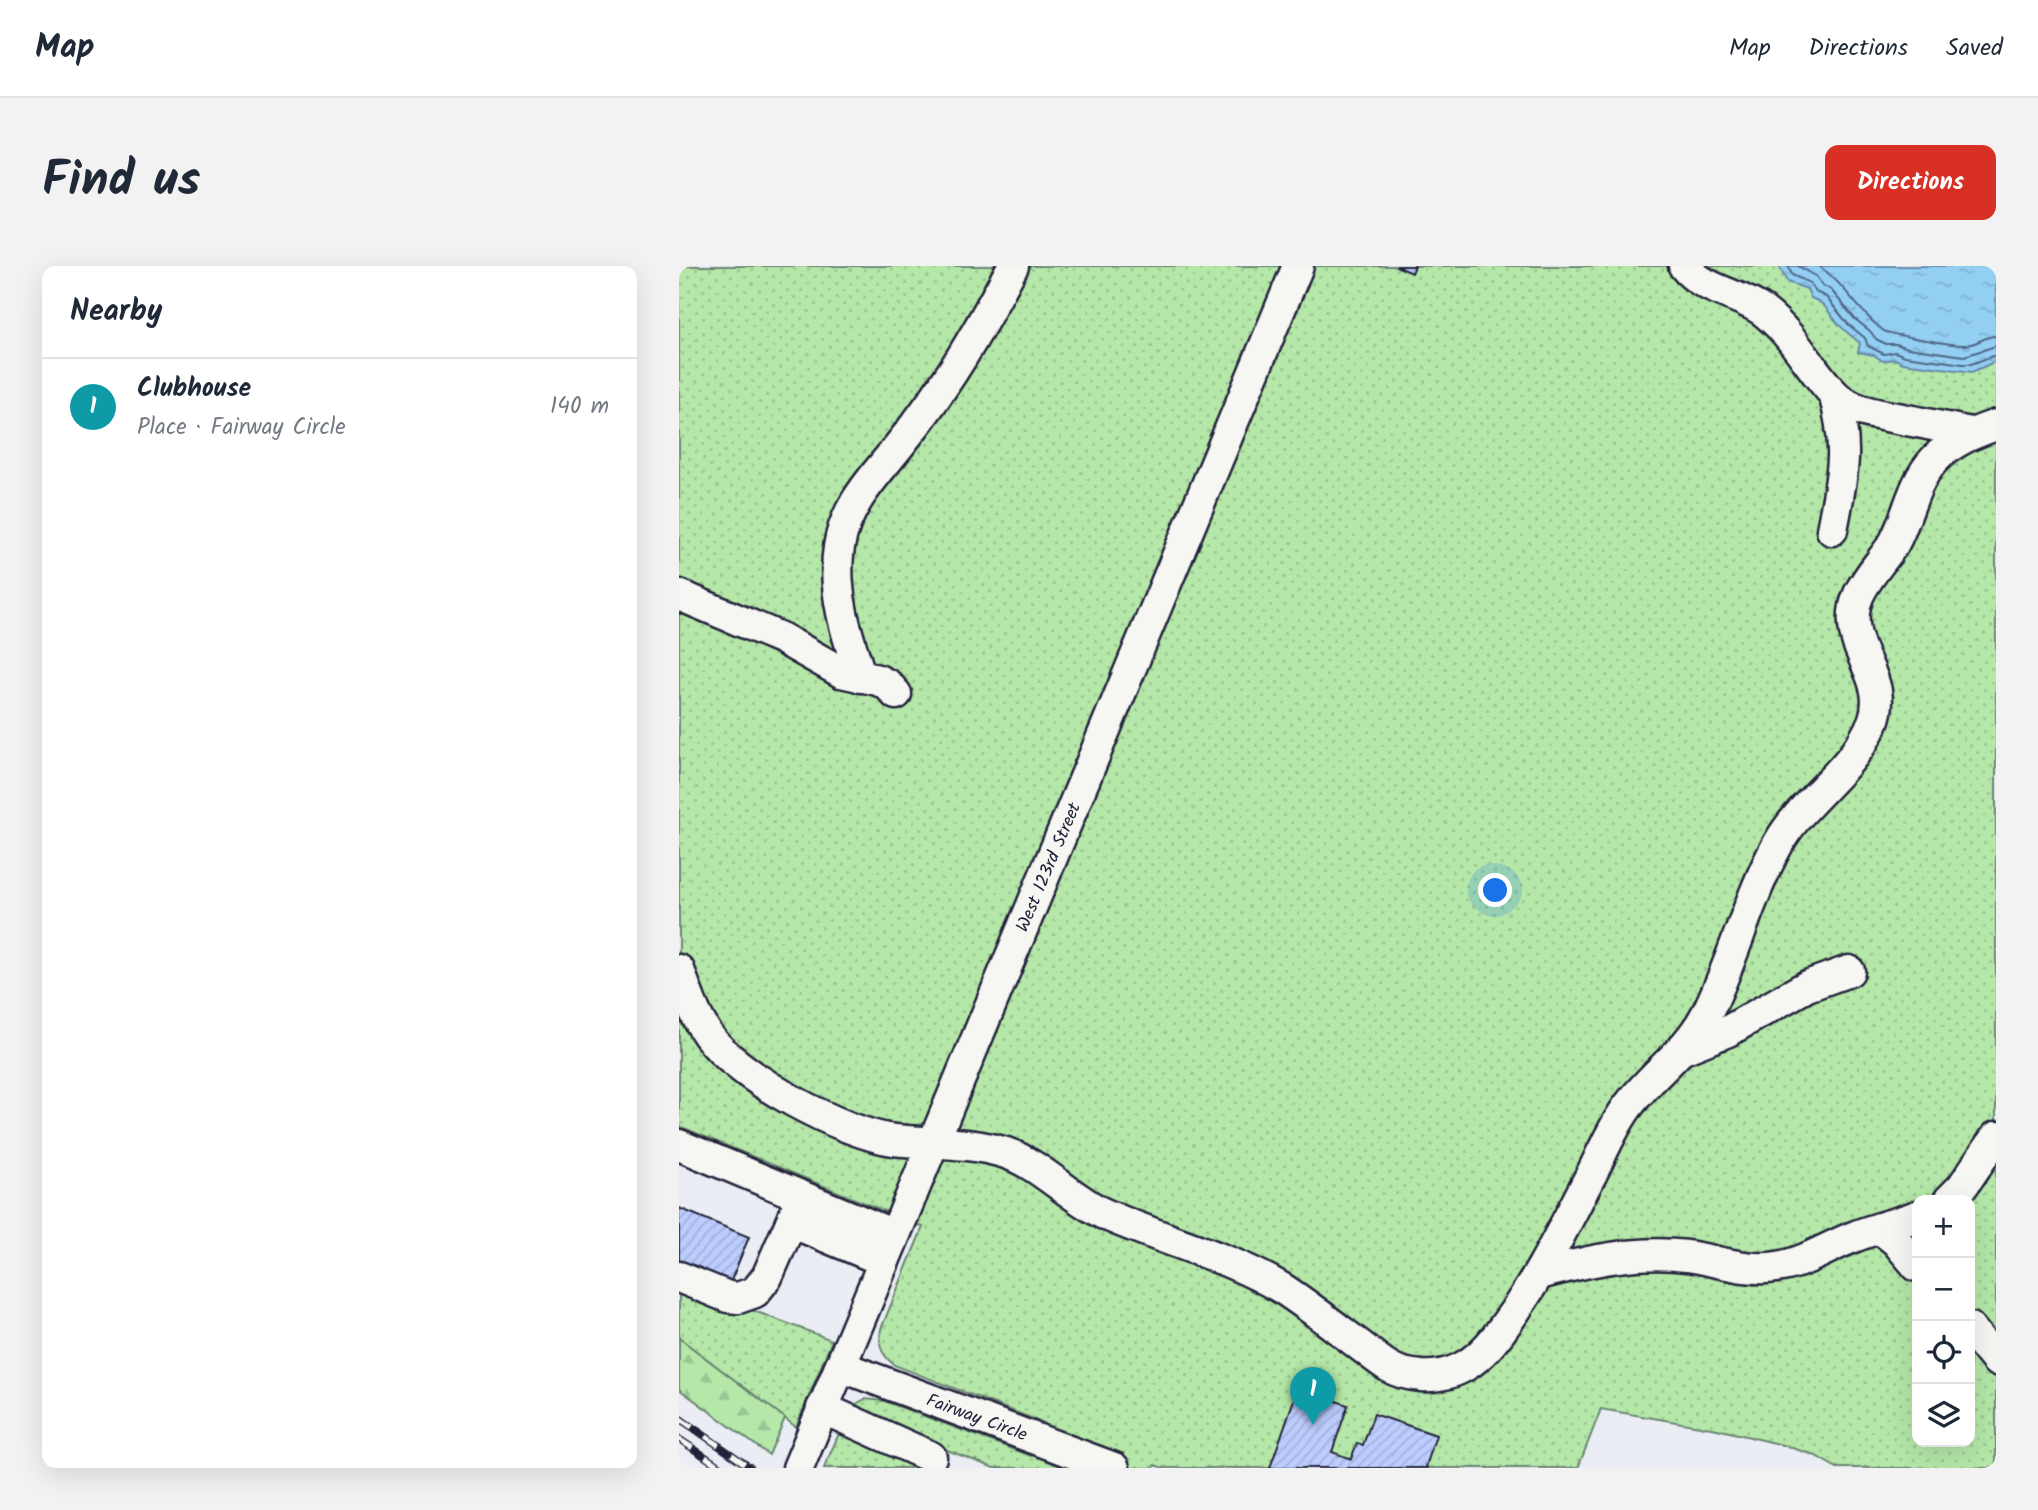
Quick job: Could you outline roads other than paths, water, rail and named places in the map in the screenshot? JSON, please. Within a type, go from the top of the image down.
[{"type":"street","points":[[861,677],[843,622],[838,579],[839,548],[845,524],[866,485],[943,386],[1013,266]]},
{"type":"street","name":"West 123rd Street","points":[[797,1468],[1298,266]]},
{"type":"street","points":[[1684,266],[1708,284],[1748,302],[1779,324],[1834,394],[1852,407],[1869,414],[1983,429]]},
{"type":"street","points":[[1832,530],[1845,445],[1843,422],[1834,394]]},
{"type":"street","points":[[679,970],[693,1009],[709,1037],[727,1057],[786,1097],[873,1136],[985,1147],[1026,1161],[1076,1198],[1103,1213],[1254,1274],[1279,1287],[1392,1369],[1424,1377],[1461,1368],[1496,1337],[1539,1274],[1628,1106],[1683,1049],[1700,1026],[1715,996],[1768,862],[1781,838],[1796,817],[1852,756],[1871,728],[1877,698],[1874,680],[1854,632],[1856,601],[1861,589],[1895,541],[1924,472],[1937,456],[1953,443],[1983,429]]},
{"type":"street","points":[[679,595],[782,638],[841,672],[878,680],[888,685],[896,694]]},
{"type":"street","points":[[1683,1049],[1728,1031],[1807,986],[1849,971]]},
{"type":"street","points":[[1954,1195],[1996,1137]]},
{"type":"street","points":[[679,1145],[796,1210],[889,1248]]},
{"type":"street","points":[[679,1277],[729,1297],[748,1296],[762,1285],[796,1210]]},
{"type":"street","points":[[1539,1274],[1591,1260],[1654,1254],[1687,1256],[1755,1268],[1777,1267],[1805,1260],[1856,1236],[1912,1218]]},
{"type":"street","points":[[1881,1229],[1896,1241],[1912,1260]]},
{"type":"street","points":[[1975,1334],[1996,1360]]},
{"type":"street","name":"Fairway Circle","points":[[840,1366],[1059,1458],[1110,1467]]},
{"type":"street","points":[[822,1408],[931,1457]]},
{"type":"water","points":[[1779,266],[1996,266],[1996,361],[1972,372],[1903,363],[1895,359],[1883,361],[1874,355],[1858,352],[1860,343],[1822,304],[1811,298],[1807,289],[1787,282]]},
{"type":"railway","points":[[679,1418],[751,1468]]},
{"type":"railway","points":[[679,1439],[722,1468]]},
{"type":"place","name":"Clubhouse","points":[[1313,1425]]}]
